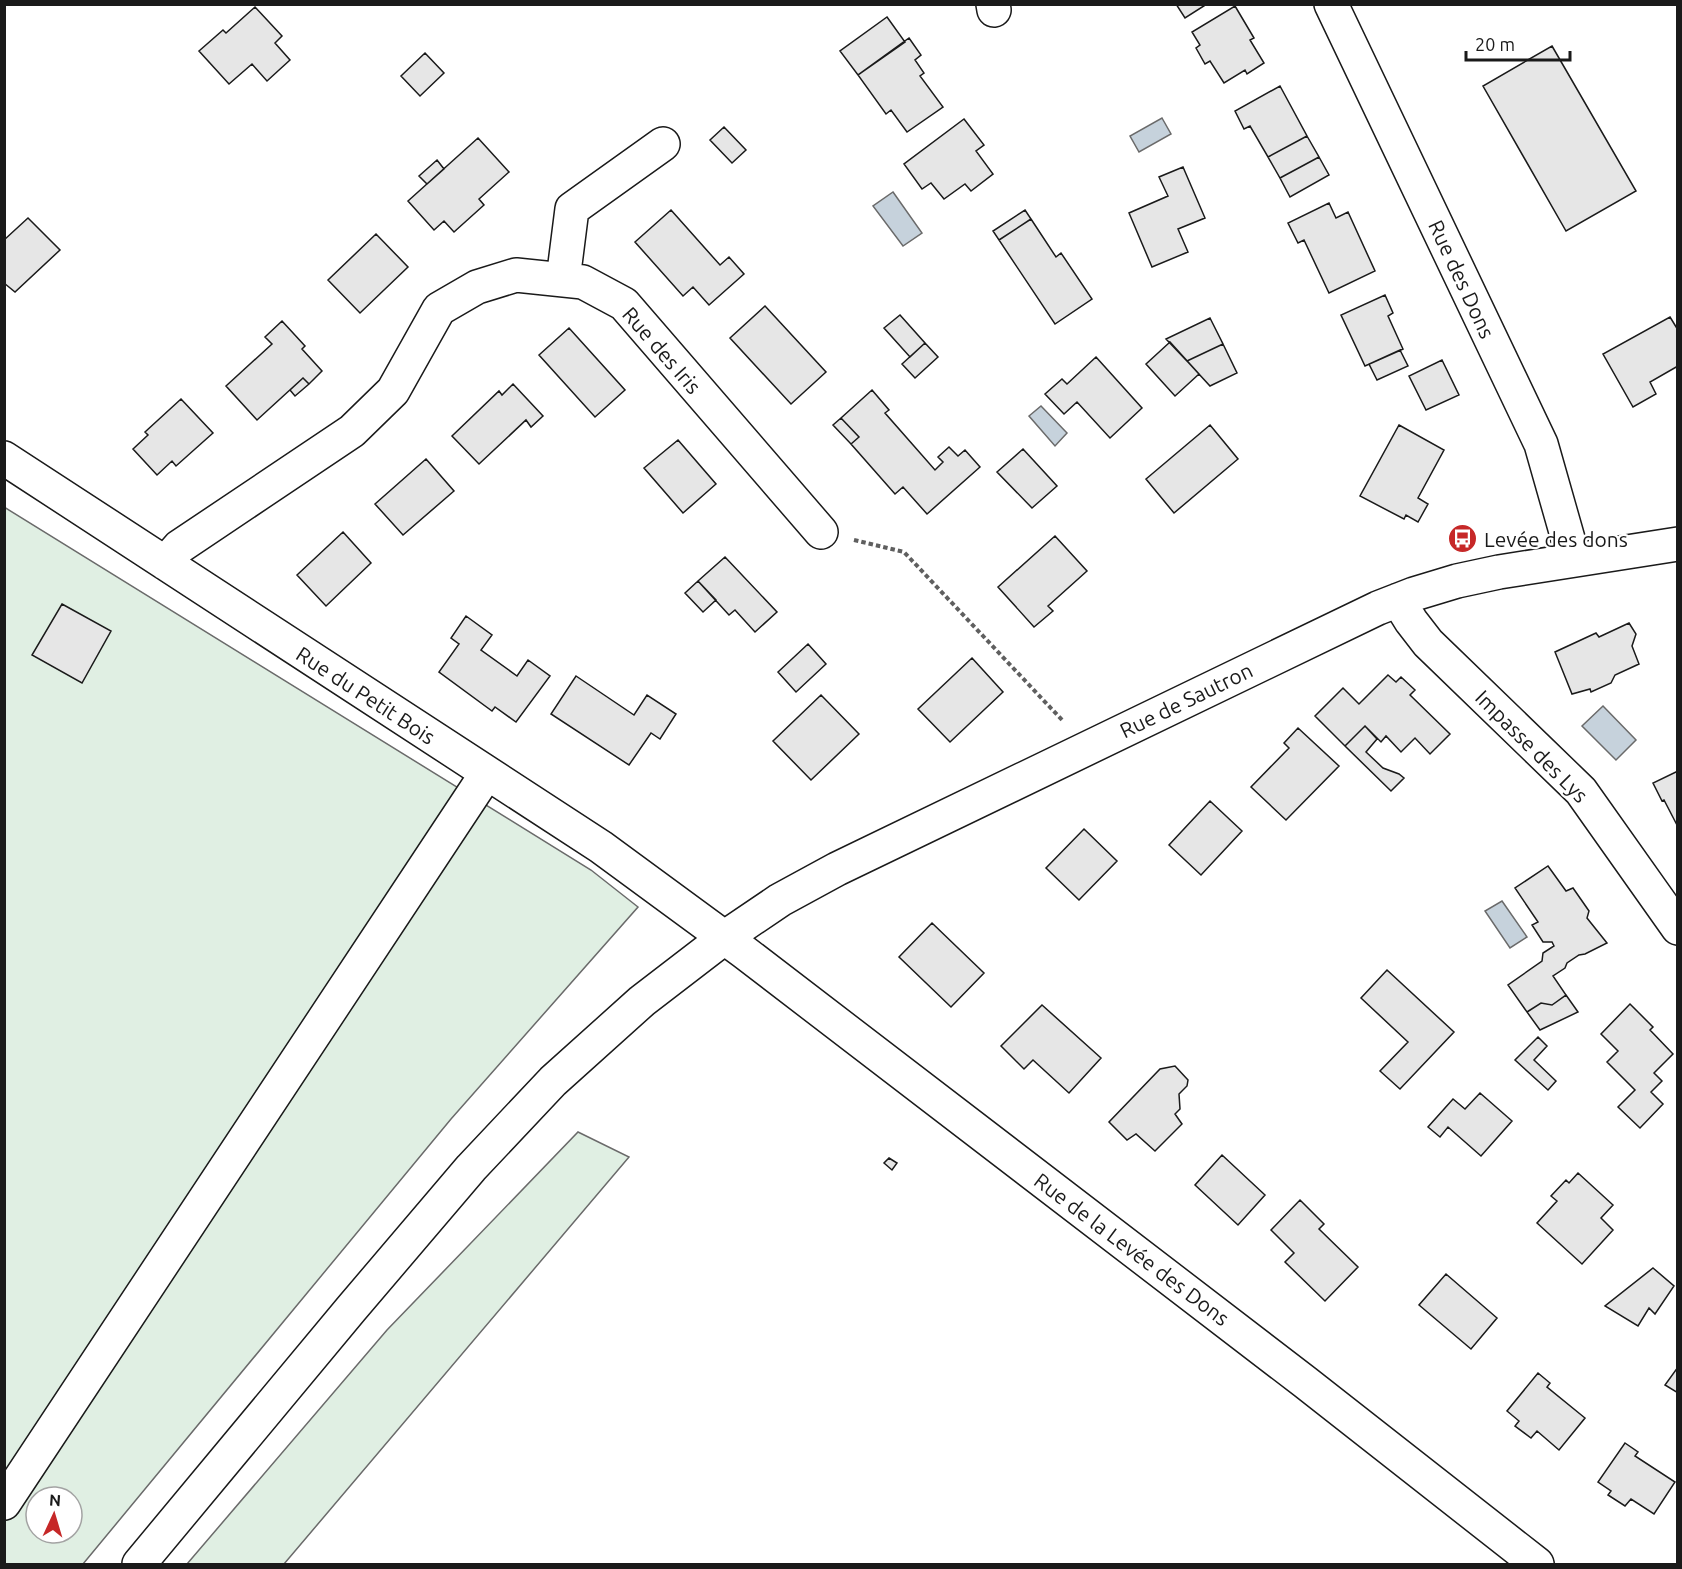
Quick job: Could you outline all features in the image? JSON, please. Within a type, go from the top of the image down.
[{"type":"street","name":"Rue des Dons","points":[[1332,4],[1541,444],[1574,560]]},
{"type":"street","points":[[563,280],[572,209],[663,144]]},
{"type":"street","name":"Rue des Iris","points":[[165,563],[179,547],[352,431],[393,391],[439,309],[477,287],[516,275],[583,282],[624,304],[821,532]]},
{"type":"street","name":"Rue du Petit Bois","points":[[4,458],[601,847],[724,938]]},
{"type":"street","name":"Rue de Sautron","points":[[139,1564],[366,1291],[511,1124],[553,1081],[642,1001],[724,938],[780,900],[837,869],[1318,636],[1398,600],[1457,581],[1499,572],[1677,544]]},
{"type":"street","name":"Impasse des Lys","points":[[1398,600],[1428,643],[1581,791],[1677,928]]},
{"type":"street","points":[[4,1503],[487,773]]},
{"type":"street","name":"Rue de la Levée des Dons","points":[[724,938],[1296,1374],[1537,1564]]},
{"type":"path","points":[[821,532],[904,552],[1063,721]]},
{"type":"green space","points":[[4,507],[591,870],[638,907],[451,1119],[83,1564],[5,1564]]},
{"type":"green space","points":[[578,1132],[629,1157],[284,1564],[187,1564],[387,1330]]},
{"type":"shaded area","points":[[1162,118],[1171,134],[1139,152],[1130,136]]},
{"type":"shaded area","points":[[893,192],[922,233],[903,246],[873,206]]},
{"type":"shaded area","points":[[1041,406],[1067,433],[1055,446],[1029,416]]},
{"type":"shaded area","points":[[1603,706],[1636,740],[1616,760],[1582,726]]},
{"type":"shaded area","points":[[1502,901],[1527,937],[1510,948],[1485,911]]},
{"type":"building","points":[[1176,4],[1207,4],[1185,18]]},
{"type":"building","points":[[1235,6],[1254,38],[1250,40],[1264,63],[1247,74],[1245,70],[1224,83],[1210,61],[1205,64],[1196,48],[1200,45],[1192,32]]},
{"type":"building","points":[[255,7],[282,36],[275,43],[290,60],[267,81],[252,64],[229,84],[199,51],[223,30],[226,33]]},
{"type":"building","points":[[887,17],[905,42],[858,75],[840,51]]},
{"type":"building","points":[[909,38],[921,55],[915,60],[924,73],[920,76],[943,107],[907,132],[891,110],[886,114],[858,75]]},
{"type":"building","points":[[1552,46],[1636,191],[1566,231],[1483,86]]},
{"type":"building","points":[[425,53],[444,73],[420,96],[401,76]]},
{"type":"building","points":[[1280,86],[1307,136],[1268,157],[1250,126],[1244,129],[1235,111]]},
{"type":"building","points":[[964,119],[984,145],[976,151],[993,174],[971,191],[965,184],[944,199],[931,183],[922,189],[904,164]]},
{"type":"building","points":[[724,127],[746,150],[732,163],[710,140]]},
{"type":"building","points":[[1307,136],[1319,157],[1280,178],[1268,157]]},
{"type":"building","points":[[478,138],[509,172],[479,199],[484,205],[454,232],[444,221],[434,230],[408,201]]},
{"type":"building","points":[[1319,157],[1329,175],[1290,197],[1280,178]]},
{"type":"building","points":[[437,160],[444,169],[427,184],[419,176]]},
{"type":"building","points":[[1183,167],[1205,218],[1178,229],[1188,252],[1152,267],[1129,213],[1168,196],[1159,177]]},
{"type":"building","points":[[1329,203],[1336,218],[1348,212],[1375,271],[1329,293],[1304,240],[1298,243],[1288,223]]},
{"type":"building","points":[[671,210],[720,265],[729,257],[744,274],[709,305],[693,287],[683,296],[635,242]]},
{"type":"building","points":[[1025,210],[1031,219],[999,240],[993,231]]},
{"type":"building","points":[[28,218],[60,250],[15,292],[4,283],[4,240]]},
{"type":"building","points":[[1031,219],[1056,257],[1061,253],[1092,299],[1055,324],[999,240]]},
{"type":"building","points":[[376,234],[408,267],[360,313],[328,280]]},
{"type":"building","points":[[1385,295],[1393,313],[1388,316],[1403,349],[1365,366],[1341,315]]},
{"type":"building","points":[[765,306],[826,372],[791,404],[730,338]]},
{"type":"building","points":[[900,315],[925,343],[910,357],[884,328]]},
{"type":"building","points":[[1670,317],[1678,330],[1678,366],[1650,382],[1656,394],[1633,407],[1603,354]]},
{"type":"building","points":[[1210,318],[1223,344],[1187,361],[1166,339]]},
{"type":"building","points":[[282,321],[305,346],[302,349],[322,371],[309,384],[303,378],[257,420],[226,386],[272,344],[265,337]]},
{"type":"building","points":[[569,328],[625,390],[595,417],[539,355]]},
{"type":"building","points":[[1170,342],[1199,374],[1175,396],[1146,364]]},
{"type":"building","points":[[925,343],[938,357],[915,378],[902,364]]},
{"type":"building","points":[[1223,344],[1237,373],[1210,386],[1187,361]]},
{"type":"building","points":[[1400,350],[1408,366],[1377,380],[1369,364]]},
{"type":"building","points":[[1096,357],[1142,408],[1110,438],[1077,402],[1064,414],[1045,394],[1062,379],[1067,384]]},
{"type":"building","points":[[1442,360],[1459,395],[1426,410],[1409,376]]},
{"type":"building","points":[[303,378],[309,384],[295,396],[290,390]]},
{"type":"building","points":[[513,384],[543,416],[531,427],[526,420],[479,464],[452,436],[499,391],[502,395]]},
{"type":"building","points":[[872,390],[889,410],[885,413],[935,470],[943,462],[938,457],[949,447],[958,456],[965,450],[980,467],[927,514],[903,487],[895,494],[851,444],[859,437],[841,418]]},
{"type":"building","points":[[181,399],[213,433],[176,466],[172,461],[157,475],[133,449],[148,435],[145,432]]},
{"type":"building","points":[[841,418],[859,437],[851,444],[833,425]]},
{"type":"building","points":[[1210,425],[1238,459],[1174,513],[1146,479]]},
{"type":"building","points":[[1399,425],[1444,450],[1418,498],[1428,504],[1418,522],[1406,515],[1404,519],[1360,496]]},
{"type":"building","points":[[678,440],[716,484],[683,513],[644,468]]},
{"type":"building","points":[[1023,449],[1057,486],[1032,508],[997,472]]},
{"type":"building","points":[[426,459],[454,491],[403,535],[375,504]]},
{"type":"building","points":[[343,532],[371,563],[326,606],[297,575]]},
{"type":"building","points":[[1055,536],[1087,571],[1048,606],[1053,611],[1034,627],[998,587]]},
{"type":"building","points":[[725,557],[777,612],[755,632],[735,610],[729,615],[698,581]]},
{"type":"building","points":[[698,581],[716,600],[703,612],[685,593]]},
{"type":"building","points":[[62,604],[111,631],[82,683],[32,655]]},
{"type":"building","points":[[466,616],[492,635],[481,650],[517,676],[528,660],[550,676],[516,722],[495,707],[492,711],[439,672],[459,644],[451,638]]},
{"type":"building","points":[[1629,623],[1636,634],[1632,646],[1639,664],[1615,675],[1611,683],[1591,692],[1590,689],[1572,694],[1555,652],[1596,633],[1599,637]]},
{"type":"building","points":[[808,644],[826,664],[796,692],[778,672]]},
{"type":"building","points":[[972,658],[1003,692],[950,742],[918,709]]},
{"type":"building","points":[[1388,675],[1396,682],[1401,677],[1415,690],[1410,695],[1450,734],[1430,754],[1415,738],[1401,752],[1386,736],[1381,742],[1365,726],[1345,746],[1315,716],[1343,688],[1359,704]]},
{"type":"building","points":[[576,676],[634,715],[647,695],[676,714],[660,739],[651,733],[629,765],[551,714]]},
{"type":"building","points":[[821,695],[859,734],[811,780],[773,741]]},
{"type":"building","points":[[1365,726],[1377,739],[1366,752],[1383,768],[1404,778],[1391,791],[1345,746]]},
{"type":"building","points":[[1298,728],[1339,766],[1286,820],[1251,787],[1289,748],[1284,743]]},
{"type":"building","points":[[1678,771],[1678,827],[1653,783]]},
{"type":"building","points":[[1210,801],[1242,831],[1201,875],[1169,845]]},
{"type":"building","points":[[1084,829],[1117,861],[1079,900],[1046,868]]},
{"type":"building","points":[[1548,866],[1566,891],[1573,888],[1589,911],[1587,918],[1607,943],[1579,955],[1553,976],[1566,995],[1552,1005],[1541,1003],[1527,1012],[1508,985],[1542,961],[1543,953],[1554,946],[1552,942],[1543,942],[1532,925],[1538,922],[1515,888]]},
{"type":"building","points":[[932,923],[984,973],[951,1007],[899,957]]},
{"type":"building","points":[[1387,970],[1454,1032],[1400,1089],[1380,1071],[1408,1042],[1361,998]]},
{"type":"building","points":[[1566,995],[1578,1012],[1540,1030],[1527,1012],[1541,1003],[1552,1005]]},
{"type":"building","points":[[1630,1004],[1653,1027],[1650,1030],[1673,1054],[1654,1073],[1662,1081],[1651,1092],[1663,1104],[1640,1128],[1618,1107],[1635,1090],[1607,1062],[1618,1051],[1601,1034]]},
{"type":"building","points":[[1042,1005],[1101,1058],[1069,1093],[1033,1060],[1024,1069],[1001,1046]]},
{"type":"building","points":[[1538,1037],[1547,1046],[1534,1060],[1556,1081],[1548,1090],[1515,1060]]},
{"type":"building","points":[[1175,1066],[1188,1080],[1187,1086],[1179,1094],[1180,1109],[1175,1114],[1182,1124],[1155,1151],[1136,1134],[1127,1140],[1109,1122],[1160,1069]]},
{"type":"building","points":[[1480,1093],[1512,1121],[1481,1156],[1448,1127],[1440,1137],[1428,1127],[1453,1099],[1465,1109]]},
{"type":"building","points":[[1222,1155],[1265,1195],[1238,1225],[1195,1185]]},
{"type":"building","points":[[889,1158],[897,1163],[892,1170],[884,1163]]},
{"type":"building","points":[[1578,1173],[1613,1205],[1601,1218],[1613,1230],[1582,1264],[1537,1223],[1557,1201],[1551,1196],[1566,1180],[1569,1183]]},
{"type":"building","points":[[1300,1200],[1324,1224],[1319,1229],[1358,1267],[1325,1301],[1285,1262],[1294,1253],[1271,1230]]},
{"type":"building","points":[[1653,1268],[1674,1286],[1655,1314],[1649,1308],[1638,1326],[1605,1306]]},
{"type":"building","points":[[1446,1274],[1497,1318],[1471,1349],[1419,1305]]},
{"type":"building","points":[[1678,1367],[1678,1393],[1665,1385]]},
{"type":"building","points":[[1538,1373],[1550,1383],[1547,1387],[1585,1418],[1559,1450],[1537,1431],[1531,1438],[1515,1426],[1519,1421],[1507,1411]]},
{"type":"building","points":[[1625,1443],[1638,1452],[1635,1456],[1675,1482],[1654,1514],[1631,1499],[1625,1506],[1608,1495],[1611,1491],[1598,1482]]},
{"type":"place","name":"Levée des dons","points":[[1463,539]]}]
